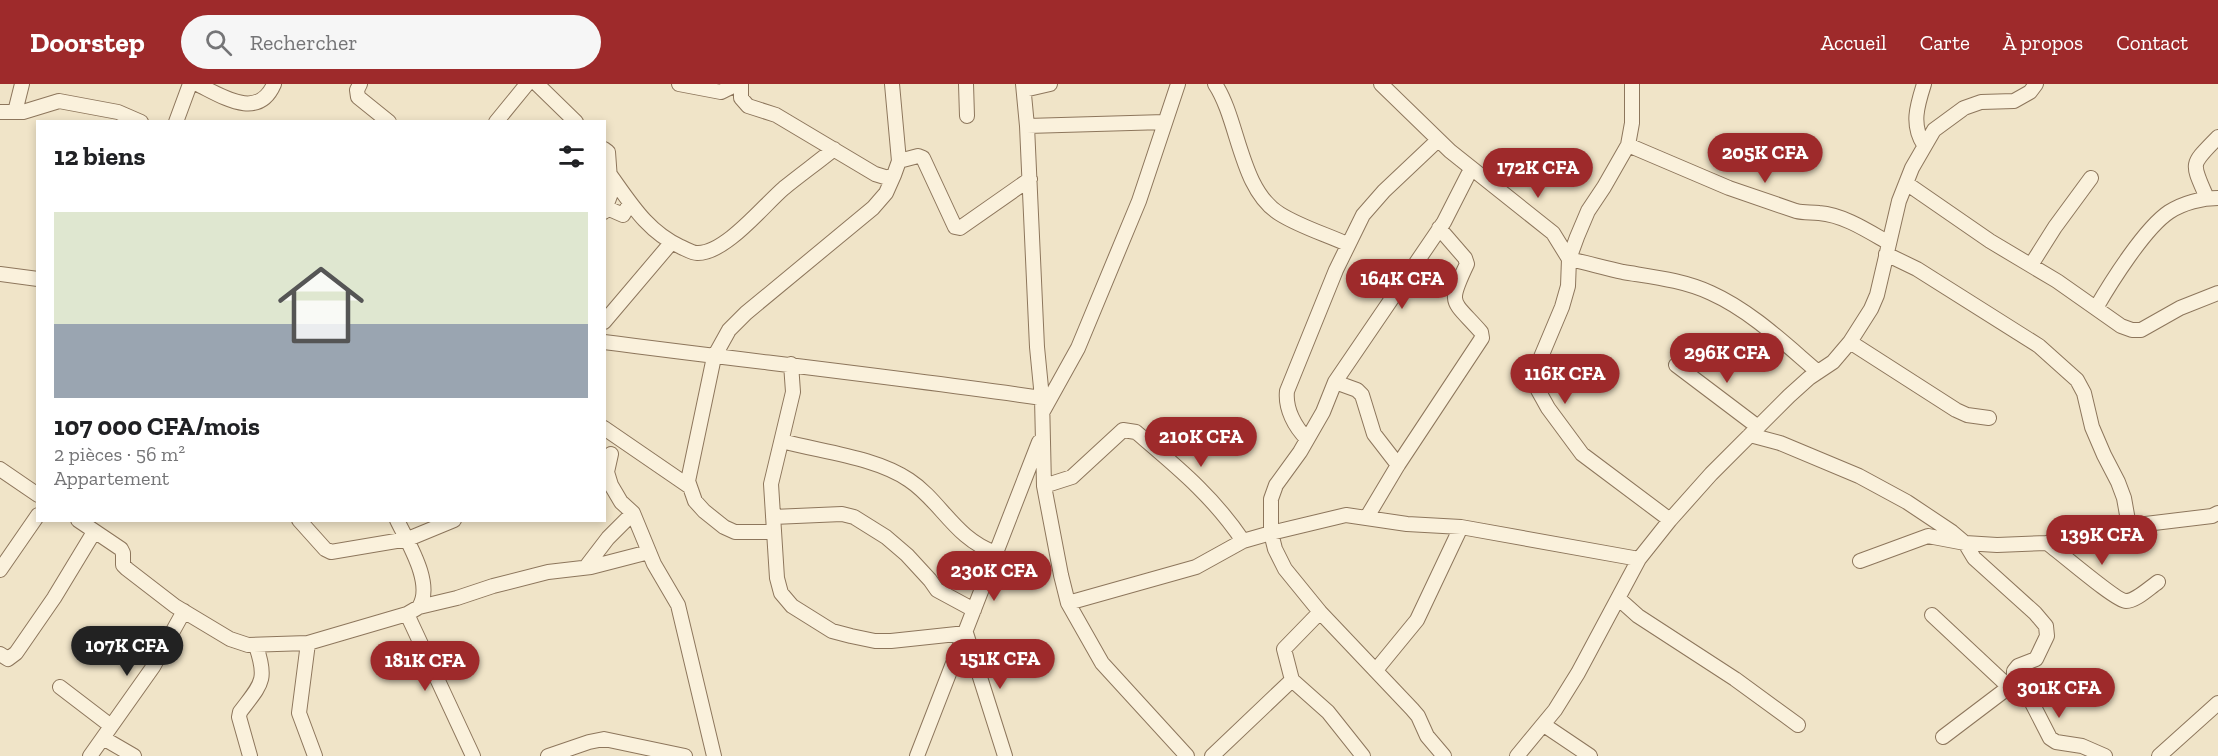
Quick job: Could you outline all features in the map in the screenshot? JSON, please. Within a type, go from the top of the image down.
[{"type":"street","points":[[19,112],[22,84]]},
{"type":"street","points":[[177,120],[190,84]]},
{"type":"street","points":[[197,84],[235,102],[247,104],[258,102],[269,94],[274,84]]},
{"type":"street","points":[[360,84],[357,90],[358,97],[387,120]]},
{"type":"street","points":[[498,120],[527,84]]},
{"type":"street","points":[[537,84],[574,120]]},
{"type":"street","points":[[679,84],[721,92],[737,84]]},
{"type":"street","points":[[741,84],[741,98],[748,106],[776,115],[875,174],[888,177],[894,175]]},
{"type":"street","points":[[774,532],[735,532],[724,527],[704,512],[695,501],[690,487],[688,481],[714,357],[729,330],[746,313],[873,208],[886,193],[899,161],[892,84]]},
{"type":"street","points":[[966,84],[967,116]]},
{"type":"street","points":[[1050,84],[1024,87],[1037,347],[1042,398],[1041,435],[1044,486],[1068,603],[1102,663],[1187,756]]},
{"type":"street","points":[[1042,413],[1078,348],[1139,201],[1178,84]]},
{"type":"street","points":[[1215,84],[1227,109],[1234,135],[1251,178],[1263,198],[1278,213],[1347,244]]},
{"type":"street","points":[[1381,84],[1471,169],[1553,233],[1569,259]]},
{"type":"street","points":[[1632,84],[1632,123],[1628,145],[1605,187],[1588,211],[1569,259],[1568,286],[1562,307],[1540,357],[1538,390],[1582,454],[1670,520]]},
{"type":"street","points":[[1924,84],[1916,113],[1916,128],[1924,145]]},
{"type":"street","points":[[1517,756],[1544,725],[1578,673],[1639,559],[1670,520],[1711,474],[1789,396],[1833,362],[1850,342],[1871,309],[1877,294],[1899,201],[1924,145],[1934,130],[1964,108],[1981,102],[2014,101],[2030,92],[2036,84]]},
{"type":"street","points":[[0,112],[19,112],[59,101],[118,112],[136,120]]},
{"type":"street","points":[[19,112],[36,120]]},
{"type":"street","points":[[1027,126],[1165,122]]},
{"type":"street","points":[[2096,308],[2122,266],[2154,225],[2170,212],[2192,202],[2213,198],[2195,169],[2196,162],[2218,137]]},
{"type":"street","points":[[1307,439],[1292,418],[1287,405],[1287,391],[1347,244],[1364,215],[1384,191],[1438,140]]},
{"type":"street","points":[[1628,145],[1729,189],[1796,211],[1819,213],[1858,225],[1917,269],[2039,346],[2077,380],[2084,393],[2092,427],[2124,498],[2129,526]]},
{"type":"street","points":[[611,177],[637,213],[655,232],[671,243],[695,254],[712,250],[736,235],[784,188],[834,149]]},
{"type":"street","points":[[606,150],[611,177],[611,193],[606,210],[623,215],[630,203]]},
{"type":"street","points":[[899,161],[918,156],[923,158],[955,227],[960,228],[1030,179]]},
{"type":"street","points":[[1444,756],[1427,736],[1418,716],[1320,612],[1285,568],[1275,549],[1271,533],[1271,500],[1276,485],[1300,452],[1323,412],[1335,382],[1439,228],[1464,186],[1471,169]]},
{"type":"street","points":[[2031,265],[2055,227],[2091,178]]},
{"type":"street","points":[[1906,183],[1990,241],[2031,265],[2121,326],[2132,330],[2141,330],[2180,308],[2218,293]]},
{"type":"street","points":[[1367,517],[1398,465],[1482,338],[1481,332],[1455,302],[1453,294],[1467,264],[1465,258],[1439,228]]},
{"type":"street","points":[[606,320],[671,243]]},
{"type":"street","points":[[1569,259],[1622,272],[1659,277],[1712,293],[1750,316],[1818,372]]},
{"type":"street","points":[[0,274],[36,279]]},
{"type":"street","points":[[606,342],[714,357],[791,364],[1042,398]]},
{"type":"street","points":[[1850,342],[1956,410],[1967,415],[1989,418]]},
{"type":"street","points":[[791,364],[794,392],[771,484],[777,578],[781,593],[792,606],[832,631],[876,641],[966,633]]},
{"type":"street","points":[[1676,365],[1754,431],[1881,487],[1916,507],[1965,543],[1974,558],[2035,613],[2046,626],[2047,636],[2036,658],[2018,666],[2014,671],[2011,684],[1943,737]]},
{"type":"street","points":[[1335,382],[1357,390],[1362,395],[1374,434],[1398,465]]},
{"type":"street","points":[[1044,486],[1072,477],[1114,437],[1123,430],[1130,429],[1207,495],[1225,514],[1243,541]]},
{"type":"street","points":[[606,430],[690,487]]},
{"type":"street","points":[[917,756],[1041,435]]},
{"type":"street","points":[[782,441],[820,452],[856,458],[909,480],[952,524],[986,550],[996,553]]},
{"type":"street","points":[[624,443],[608,457],[608,478],[621,502],[633,513],[649,552],[678,605],[714,756]]},
{"type":"street","points":[[0,469],[36,494]]},
{"type":"street","points":[[585,568],[608,538],[633,513]]},
{"type":"street","points":[[1860,561],[1928,536],[1965,543],[1997,545],[2047,543],[2129,526],[2212,516],[2218,513]]},
{"type":"street","points":[[773,517],[842,514],[854,518],[886,537],[907,555],[937,590],[974,610]]},
{"type":"street","points":[[1068,603],[1196,567],[1243,541],[1346,515],[1407,524],[1461,527],[1639,559]]},
{"type":"street","points":[[0,570],[36,518]]},
{"type":"street","points":[[81,522],[122,549],[123,565],[127,570],[184,611],[230,639],[256,646],[308,643],[548,572],[585,568],[649,552]]},
{"type":"street","points":[[301,522],[325,549],[331,552],[408,539],[449,522]]},
{"type":"street","points":[[398,522],[408,539],[424,591],[423,600],[413,611]]},
{"type":"street","points":[[1376,670],[1417,620],[1461,527]]},
{"type":"street","points":[[0,654],[8,660],[16,653],[54,598],[94,531]]},
{"type":"street","points":[[2047,543],[2110,594],[2124,601],[2132,600],[2158,582]]},
{"type":"street","points":[[1619,599],[1638,616],[1735,679],[1798,725]]},
{"type":"street","points":[[90,756],[153,667],[184,611]]},
{"type":"street","points":[[413,611],[473,756]]},
{"type":"street","points":[[1320,612],[1284,649],[1292,680],[1328,712],[1363,756]]},
{"type":"street","points":[[1932,615],[2030,699],[2050,738],[2056,742],[2082,746],[2105,756]]},
{"type":"street","points":[[966,633],[1005,756]]},
{"type":"street","points":[[308,643],[298,713],[315,756]]},
{"type":"street","points":[[250,756],[239,717],[262,680],[262,664],[256,646]]},
{"type":"street","points":[[1212,756],[1292,680]]},
{"type":"street","points":[[60,687],[134,756]]},
{"type":"street","points":[[2159,756],[2218,703]]},
{"type":"street","points":[[1544,725],[1590,756]]},
{"type":"street","points":[[551,756],[578,745],[604,739],[685,756]]}]
